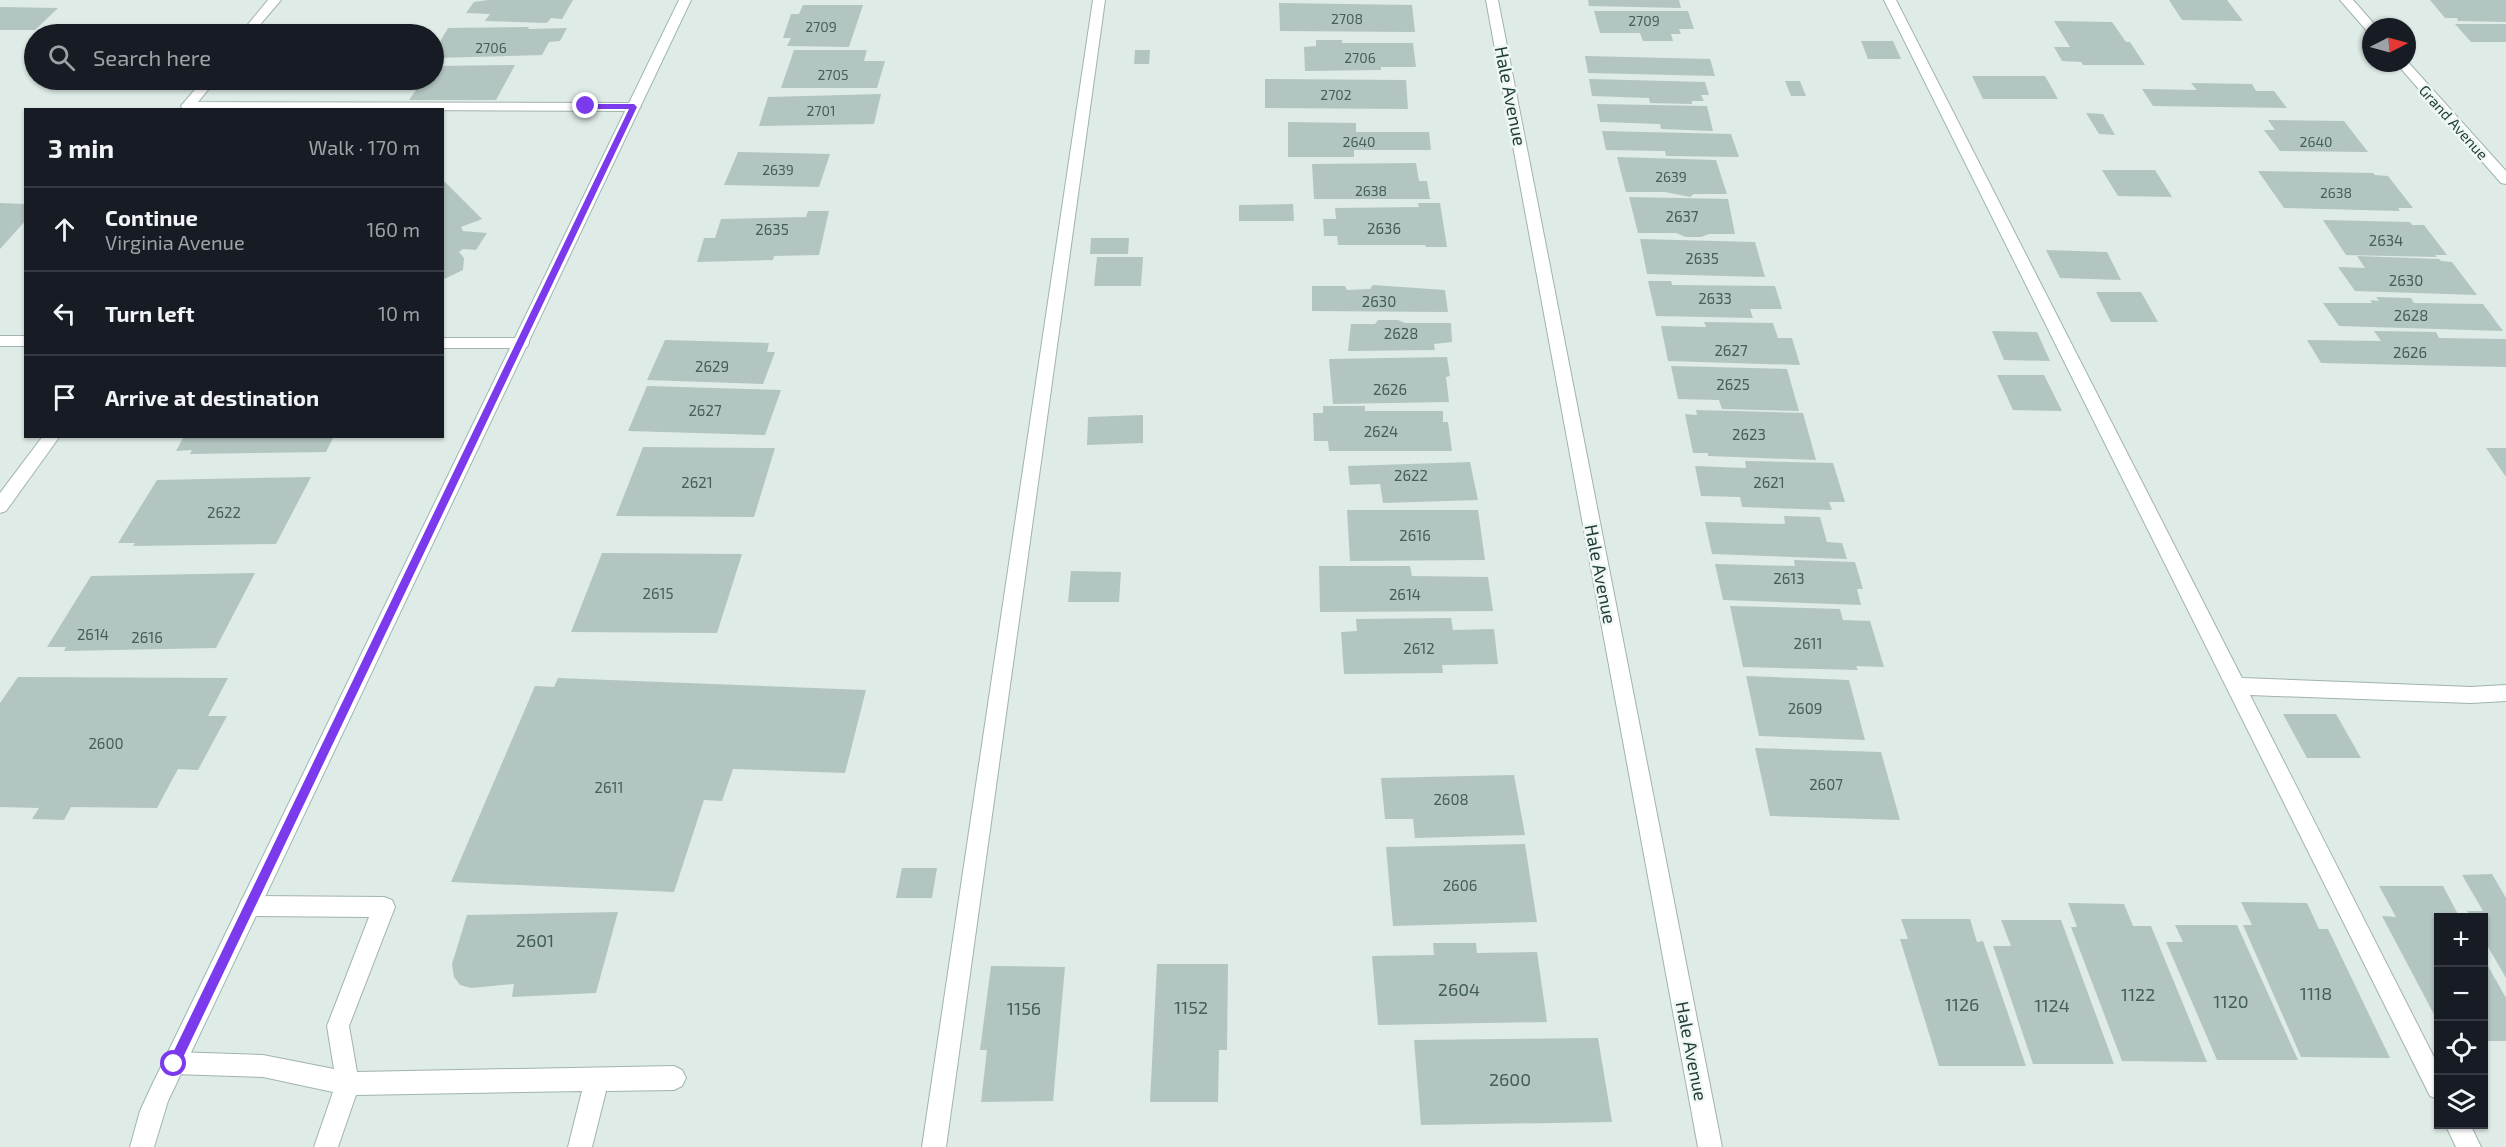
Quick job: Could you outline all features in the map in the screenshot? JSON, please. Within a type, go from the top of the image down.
[{"type":"street","points":[[255,24],[275,0]]},
{"type":"street","points":[[142,1147],[152,1111],[174,1064],[685,0]]},
{"type":"street","points":[[934,1147],[1099,0]]},
{"type":"street","name":"Hale Avenue","points":[[1492,0],[1710,1147]]},
{"type":"street","points":[[1890,0],[2434,1078]]},
{"type":"street","points":[[2346,0],[2362,18]]},
{"type":"street","name":"Grand Avenue","points":[[2410,72],[2506,180]]},
{"type":"street","points":[[201,90],[188,106],[634,107]]},
{"type":"street","points":[[0,341],[24,341]]},
{"type":"street","points":[[444,343],[521,343]]},
{"type":"street","points":[[0,506],[51,438]]},
{"type":"street","points":[[2235,686],[2471,695],[2506,693]]},
{"type":"street","points":[[250,906],[384,908],[338,1026],[348,1084],[326,1147]]},
{"type":"street","points":[[174,1064],[262,1066],[348,1084],[674,1078]]},
{"type":"street","points":[[580,1147],[597,1079]]},
{"type":"street","points":[[2459,1129],[2469,1147]]},
{"type":"building","points":[[573,0],[562,19],[551,18],[547,23],[485,21],[490,14],[466,13],[474,2]]},
{"type":"building","points":[[1588,0],[1679,0],[1681,8],[1589,6]]},
{"type":"building","points":[[2169,0],[2227,0],[2243,21],[2182,20]]},
{"type":"building","points":[[2430,0],[2506,0],[2506,22],[2458,21],[2457,18],[2445,18]]},
{"type":"building","points":[[1279,3],[1412,5],[1415,32],[1280,31]]},
{"type":"building","points":[[803,5],[863,5],[849,47],[787,46],[791,38],[783,38],[791,14],[799,14]]},
{"type":"building","points":[[0,7],[58,8],[41,24],[24,24],[24,30],[0,30]]},
{"type":"building","points":[[1594,11],[1688,11],[1694,29],[1679,29],[1681,34],[1671,34],[1673,41],[1643,41],[1640,33],[1600,33]]},
{"type":"building","points":[[2054,21],[2112,22],[2126,42],[2130,42],[2145,65],[2083,65],[2081,62],[2062,61],[2054,47],[2070,47]]},
{"type":"building","points":[[2455,24],[2506,24],[2506,42],[2471,42]]},
{"type":"building","points":[[448,28],[567,28],[560,41],[549,42],[542,55],[444,58],[444,35]]},
{"type":"building","points":[[1316,40],[1342,40],[1342,43],[1413,43],[1416,67],[1305,71],[1304,47],[1316,46]]},
{"type":"building","points":[[1861,41],[1893,41],[1901,59],[1868,59]]},
{"type":"building","points":[[794,50],[867,50],[864,61],[885,61],[877,88],[781,88]]},
{"type":"building","points":[[1135,50],[1150,50],[1149,64],[1134,64]]},
{"type":"building","points":[[1585,56],[1710,59],[1715,76],[1588,73]]},
{"type":"building","points":[[515,65],[496,100],[409,100],[416,90],[444,90],[444,66]]},
{"type":"building","points":[[1972,76],[2045,76],[2058,99],[1983,99]]},
{"type":"building","points":[[1265,79],[1406,80],[1408,109],[1265,108]]},
{"type":"building","points":[[1589,79],[1705,82],[1709,95],[1701,95],[1704,101],[1692,101],[1692,104],[1650,103],[1649,98],[1592,96]]},
{"type":"building","points":[[1785,81],[1800,81],[1806,96],[1791,96]]},
{"type":"building","points":[[2191,83],[2252,84],[2256,91],[2274,91],[2287,108],[2153,106],[2142,89],[2197,90]]},
{"type":"building","points":[[881,94],[874,124],[759,126],[768,97]]},
{"type":"building","points":[[1597,104],[1707,106],[1713,131],[1661,129],[1660,124],[1600,122]]},
{"type":"building","points":[[2086,113],[2103,114],[2115,135],[2099,134]]},
{"type":"building","points":[[2268,120],[2344,121],[2368,152],[2280,151],[2264,130],[2275,130]]},
{"type":"building","points":[[1288,122],[1356,123],[1356,132],[1429,132],[1431,150],[1354,150],[1354,157],[1288,157]]},
{"type":"building","points":[[1602,131],[1731,134],[1739,157],[1666,156],[1665,151],[1606,150]]},
{"type":"building","points":[[738,152],[830,154],[819,187],[724,185]]},
{"type":"building","points":[[1617,157],[1716,160],[1727,194],[1694,194],[1690,197],[1665,192],[1626,192]]},
{"type":"building","points":[[1416,163],[1419,181],[1427,181],[1430,199],[1314,199],[1312,164]]},
{"type":"building","points":[[2102,170],[2155,170],[2172,197],[2118,196]]},
{"type":"building","points":[[2258,171],[2373,173],[2388,176],[2413,208],[2398,208],[2400,211],[2284,208]]},
{"type":"building","points":[[444,182],[482,219],[461,227],[463,231],[487,233],[476,250],[463,249],[459,252],[464,258],[463,270],[444,279]]},
{"type":"building","points":[[1629,197],[1728,199],[1735,234],[1686,237],[1676,233],[1638,233]]},
{"type":"building","points":[[0,203],[24,204],[24,222],[0,249]]},
{"type":"building","points":[[1418,203],[1440,203],[1447,247],[1338,245],[1337,236],[1324,236],[1323,219],[1336,219],[1335,208],[1419,207]]},
{"type":"building","points":[[1293,204],[1294,221],[1239,221],[1239,205]]},
{"type":"building","points":[[808,211],[829,211],[819,255],[774,256],[773,260],[697,262],[704,238],[715,238],[721,219],[806,217]]},
{"type":"building","points":[[2323,220],[2410,222],[2412,225],[2424,225],[2447,255],[2435,255],[2437,257],[2346,255]]},
{"type":"building","points":[[1091,238],[1129,238],[1128,254],[1090,254]]},
{"type":"building","points":[[1640,239],[1755,242],[1765,277],[1647,274]]},
{"type":"building","points":[[2046,250],[2107,252],[2121,280],[2060,278]]},
{"type":"building","points":[[2357,256],[2439,259],[2452,262],[2477,295],[2355,291],[2338,267],[2365,268]]},
{"type":"building","points":[[1097,257],[1143,257],[1141,286],[1094,286]]},
{"type":"building","points":[[1648,281],[1671,281],[1672,285],[1775,286],[1782,309],[1750,309],[1753,318],[1656,316]]},
{"type":"building","points":[[1373,285],[1445,290],[1448,312],[1312,311],[1312,286],[1345,286],[1347,290],[1370,289]]},
{"type":"building","points":[[2096,292],[2141,292],[2158,322],[2111,322]]},
{"type":"building","points":[[2376,297],[2411,298],[2414,303],[2483,304],[2503,331],[2339,326],[2323,303],[2372,303],[2370,300],[2379,301]]},
{"type":"building","points":[[1378,320],[1398,320],[1405,323],[1451,323],[1452,342],[1434,344],[1435,350],[1348,351],[1351,324],[1375,324]]},
{"type":"building","points":[[1704,322],[1773,323],[1778,338],[1792,338],[1800,365],[1668,361],[1661,326],[1706,327]]},
{"type":"building","points":[[1992,331],[2037,332],[2050,361],[2004,360]]},
{"type":"building","points":[[2374,331],[2436,332],[2439,338],[2506,339],[2506,367],[2321,363],[2307,340],[2381,341]]},
{"type":"building","points":[[665,340],[769,343],[767,352],[775,352],[763,384],[647,380]]},
{"type":"building","points":[[1447,357],[1450,376],[1446,377],[1449,402],[1333,404],[1329,359]]},
{"type":"building","points":[[1671,366],[1787,369],[1799,411],[1722,409],[1719,400],[1678,399]]},
{"type":"building","points":[[1997,375],[2044,375],[2062,411],[2013,410]]},
{"type":"building","points":[[647,386],[781,390],[765,435],[628,431]]},
{"type":"building","points":[[1323,406],[1365,406],[1365,411],[1443,411],[1443,422],[1448,422],[1452,451],[1329,451],[1328,441],[1314,441],[1313,413],[1323,413]]},
{"type":"building","points":[[1696,410],[1803,413],[1816,460],[1708,456],[1708,453],[1693,453],[1685,414],[1697,415]]},
{"type":"building","points":[[1143,415],[1143,443],[1087,445],[1088,417]]},
{"type":"building","points":[[183,438],[333,438],[326,452],[190,454],[192,450],[176,451]]},
{"type":"building","points":[[643,447],[775,448],[754,517],[616,516]]},
{"type":"building","points":[[2486,448],[2506,448],[2506,477]]},
{"type":"building","points":[[1745,461],[1833,463],[1845,502],[1829,502],[1832,510],[1742,507],[1740,497],[1701,496],[1695,466],[1746,468]]},
{"type":"building","points":[[1470,462],[1478,500],[1383,503],[1380,484],[1350,485],[1348,466]]},
{"type":"building","points":[[311,477],[276,544],[133,546],[135,543],[118,543],[157,480]]},
{"type":"building","points":[[1347,510],[1478,510],[1485,560],[1350,561]]},
{"type":"building","points":[[1784,516],[1820,517],[1827,542],[1842,543],[1847,559],[1712,554],[1705,522],[1785,524]]},
{"type":"building","points":[[602,553],[742,554],[717,633],[571,632]]},
{"type":"building","points":[[1794,560],[1855,562],[1863,589],[1857,589],[1861,605],[1723,600],[1715,564],[1795,566]]},
{"type":"building","points":[[1319,566],[1410,566],[1412,576],[1488,577],[1493,611],[1320,612]]},
{"type":"building","points":[[1071,571],[1121,572],[1119,602],[1068,602]]},
{"type":"building","points":[[255,573],[216,648],[64,651],[66,647],[47,647],[91,576]]},
{"type":"building","points":[[1730,606],[1840,609],[1843,620],[1870,621],[1884,667],[1856,666],[1858,670],[1743,667]]},
{"type":"building","points":[[1451,618],[1453,630],[1494,629],[1498,664],[1442,665],[1443,673],[1344,674],[1341,632],[1357,631],[1356,619]]},
{"type":"building","points":[[1746,676],[1849,680],[1865,740],[1759,736]]},
{"type":"building","points":[[18,677],[228,678],[208,716],[227,716],[198,770],[178,769],[157,808],[71,807],[64,820],[32,819],[39,808],[0,807],[0,703]]},
{"type":"building","points":[[558,678],[866,690],[845,773],[733,769],[722,801],[704,800],[674,892],[451,882],[535,686],[554,687]]},
{"type":"building","points":[[2283,714],[2336,714],[2361,758],[2307,758]]},
{"type":"building","points":[[1755,748],[1881,752],[1900,820],[1770,816]]},
{"type":"building","points":[[1514,775],[1525,835],[1415,838],[1413,819],[1385,819],[1381,778]]},
{"type":"building","points":[[1525,844],[1537,922],[1393,926],[1386,847]]},
{"type":"building","points":[[902,868],[937,868],[932,898],[896,898]]},
{"type":"building","points":[[2492,874],[2506,898],[2506,978],[2488,947],[2488,913],[2468,913],[2467,911],[2483,911],[2462,875]]},
{"type":"building","points":[[2379,886],[2443,886],[2457,913],[2434,913],[2434,1014],[2382,916],[2396,917]]},
{"type":"building","points":[[2241,902],[2307,903],[2319,929],[2328,929],[2390,1058],[2301,1057],[2243,925],[2252,925]]},
{"type":"building","points":[[2068,903],[2124,904],[2133,926],[2151,926],[2207,1062],[2122,1061],[2071,927],[2077,927]]},
{"type":"building","points":[[618,912],[596,993],[512,997],[514,984],[471,988],[460,985],[454,977],[452,964],[467,915]]},
{"type":"building","points":[[1901,919],[1970,919],[1977,942],[1983,941],[2026,1066],[1939,1066],[1900,939],[1908,939]]},
{"type":"building","points":[[2001,920],[2061,920],[2114,1064],[2033,1064],[1993,946],[2011,946]]},
{"type":"building","points":[[2175,925],[2237,925],[2298,1060],[2217,1060],[2166,942],[2183,942]]},
{"type":"building","points":[[1433,943],[1476,943],[1477,953],[1537,952],[1547,1022],[1378,1025],[1372,956],[1434,955]]},
{"type":"building","points":[[1157,964],[1228,964],[1227,1050],[1219,1050],[1218,1102],[1150,1102]]},
{"type":"building","points":[[991,966],[1065,967],[1053,1101],[981,1102],[987,1050],[980,1050]]},
{"type":"building","points":[[2488,966],[2506,998],[2506,1041],[2488,1041]]},
{"type":"building","points":[[1598,1038],[1612,1122],[1421,1125],[1414,1040]]},
{"type":"route","points":[[174,1064],[634,107],[586,106]]}]
